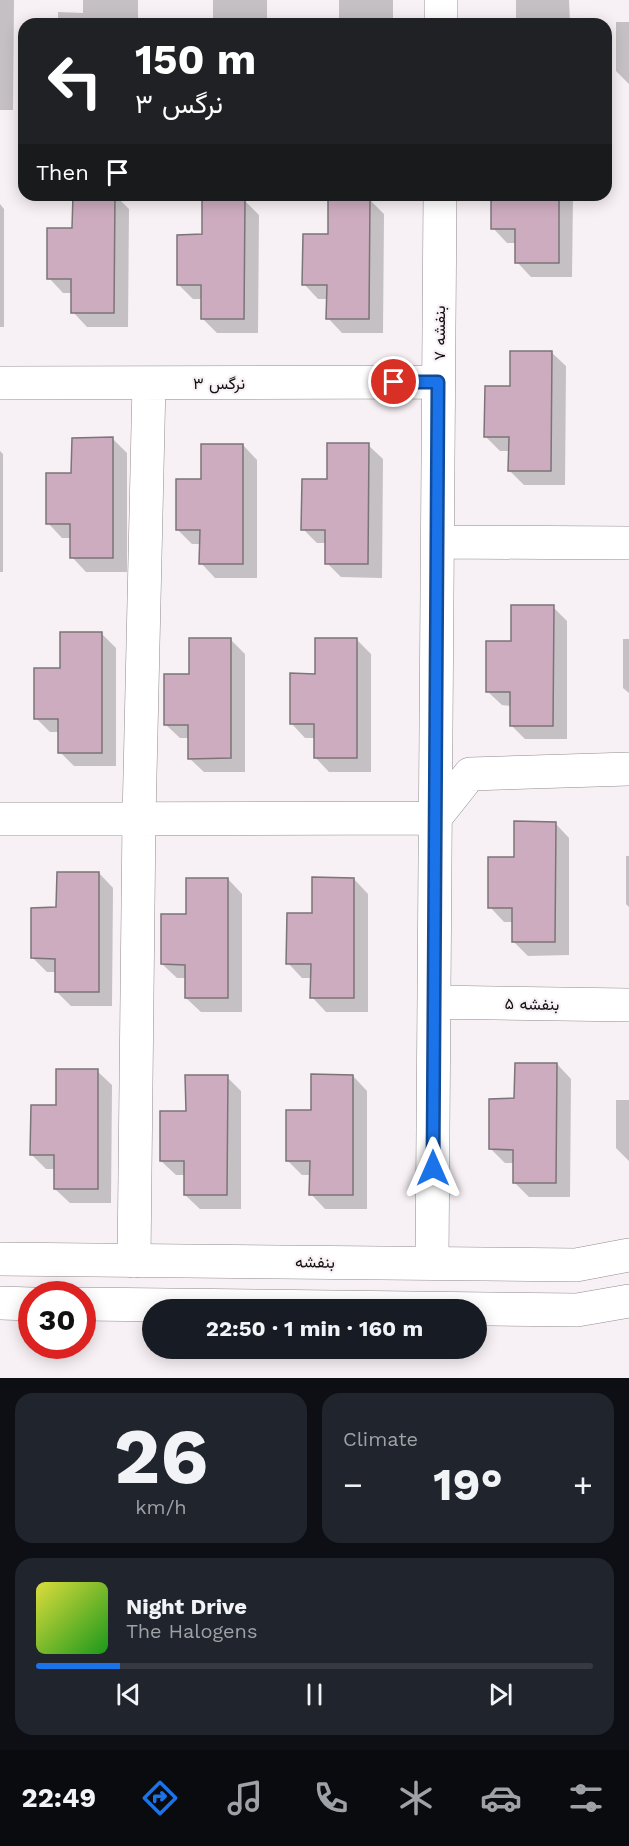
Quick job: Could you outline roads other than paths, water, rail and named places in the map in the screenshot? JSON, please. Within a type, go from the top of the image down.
[{"type":"street","points":[[441,0],[441,18]]},
{"type":"street","name":"بنفشه ۷","points":[[432,1263],[440,201]]},
{"type":"street","name":"نرگس ۳","points":[[0,383],[438,382]]},
{"type":"street","points":[[134,1260],[139,819],[149,383]]},
{"type":"street","points":[[438,542],[629,543]]},
{"type":"street","points":[[0,819],[435,818],[470,774],[629,769]]},
{"type":"street","name":"بنفشه ۵","points":[[434,1002],[629,1005]]},
{"type":"street","name":"بنفشه","points":[[0,1259],[576,1265],[629,1254]]},
{"type":"street","points":[[96,1304],[576,1310],[629,1301]]},
{"type":"street","points":[[0,1303],[18,1304]]}]
